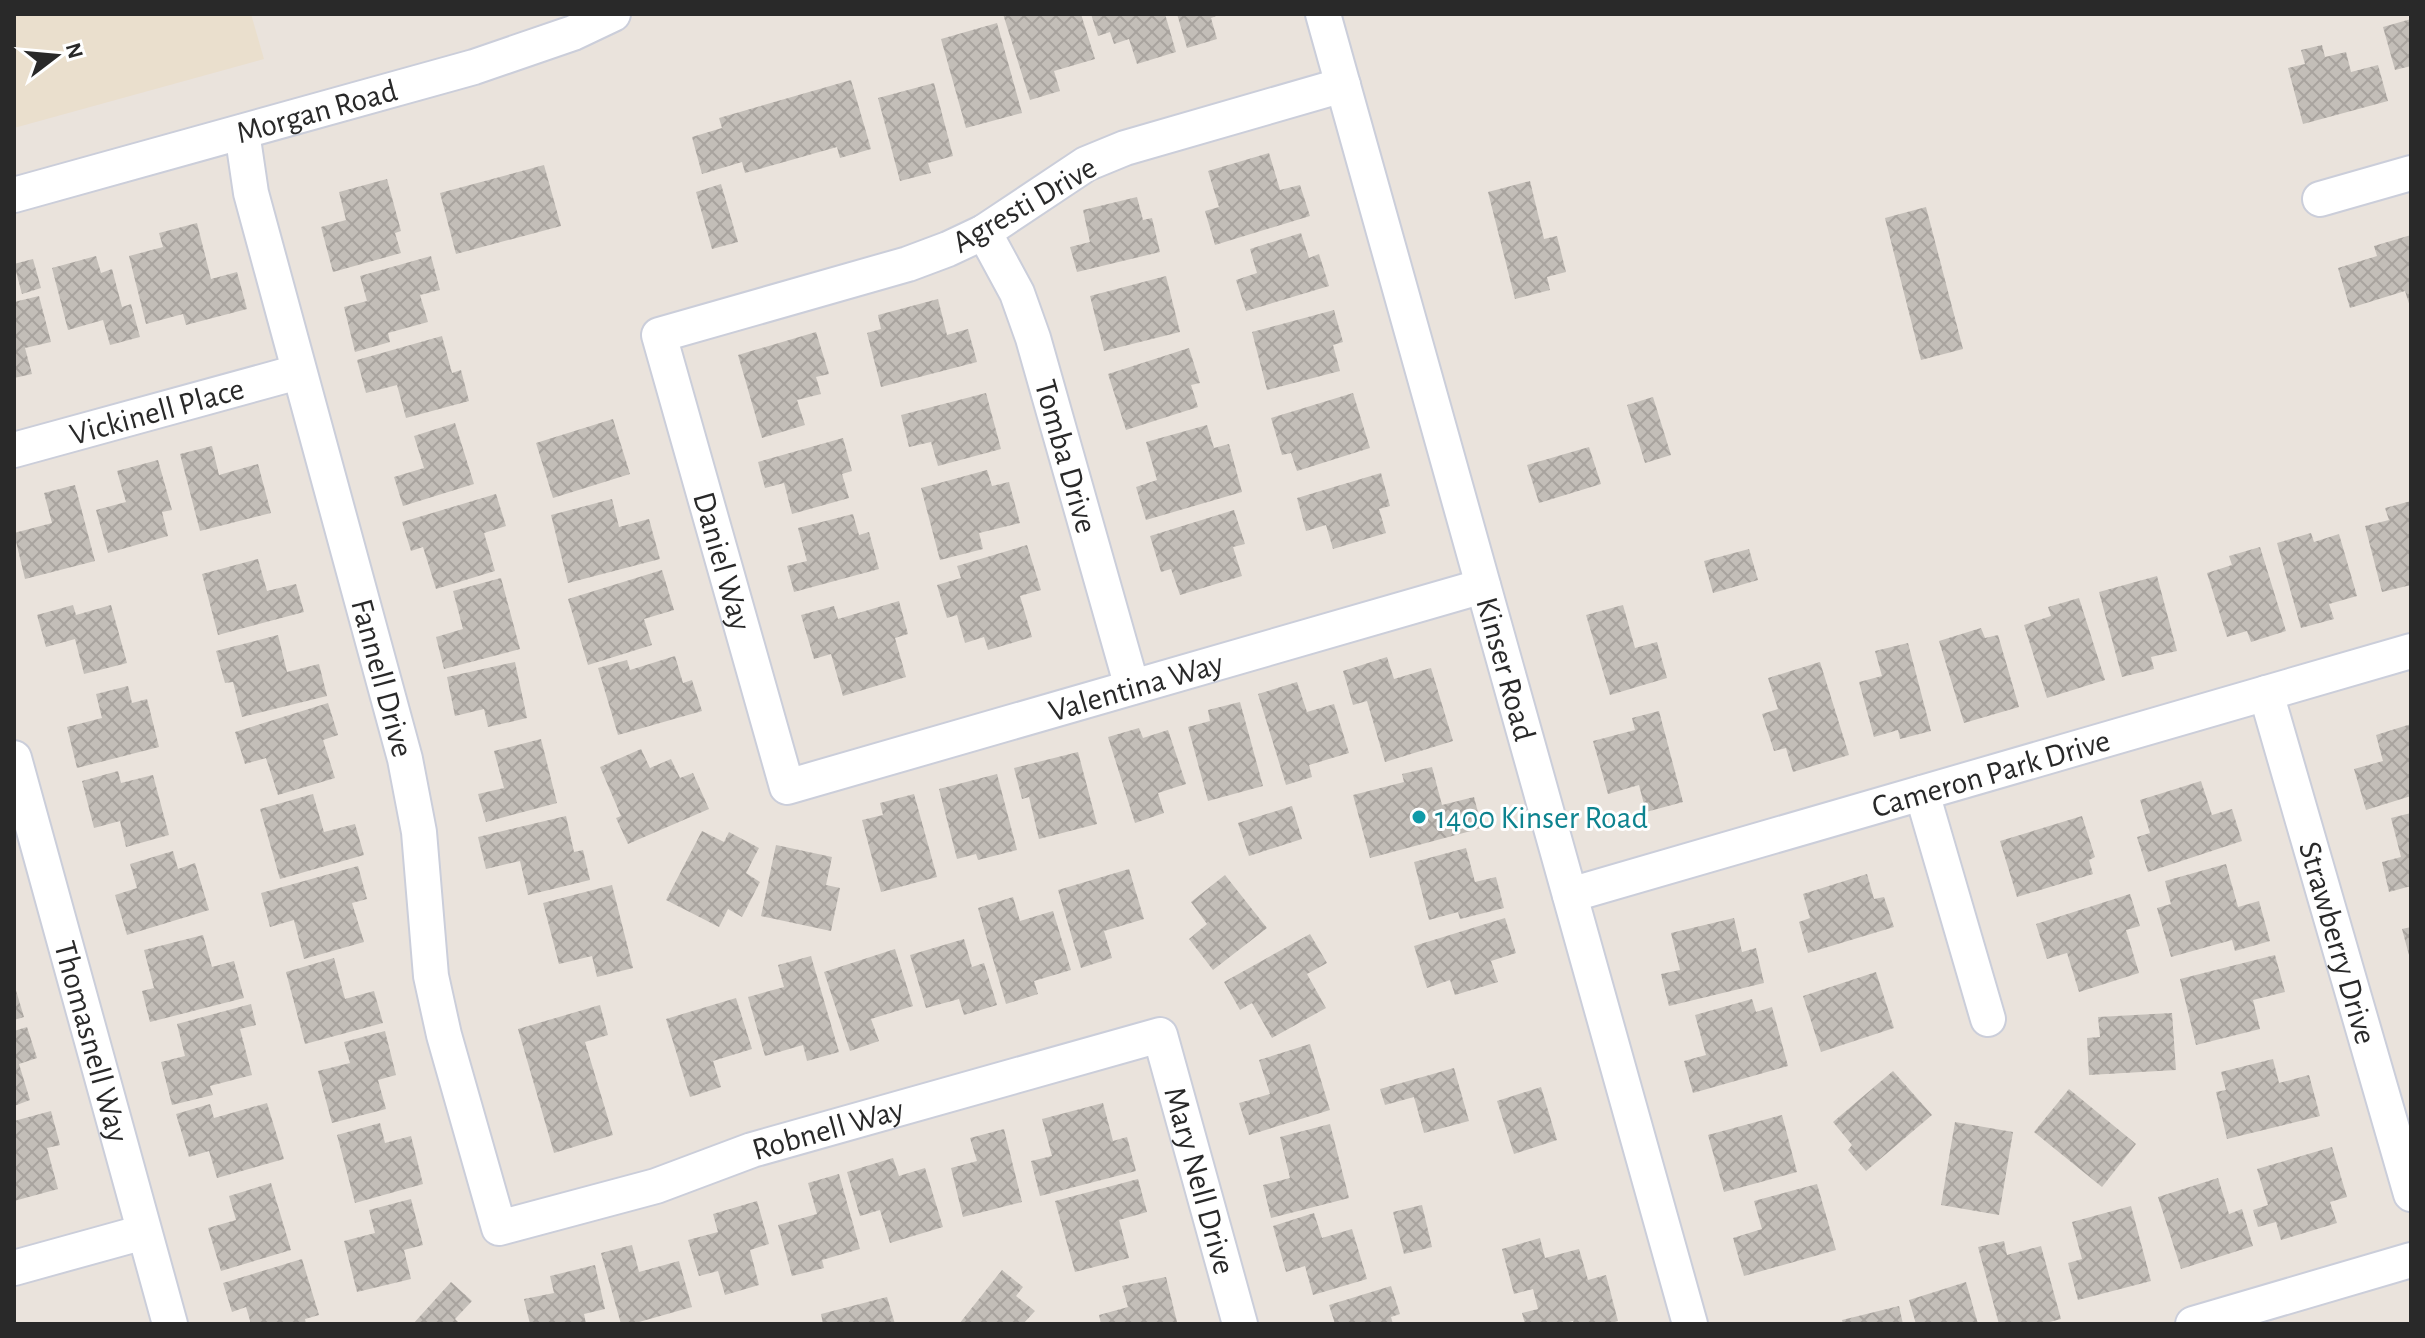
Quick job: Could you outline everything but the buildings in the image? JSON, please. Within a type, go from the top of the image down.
[{"type":"street","name":"Morgan Road","points":[[14,195],[474,67],[573,33],[613,14]]},
{"type":"street","name":"Kinser Road","points":[[1323,14],[1690,1324]]},
{"type":"street","name":"Agresti Drive","points":[[659,335],[908,264],[984,232],[1086,164],[1125,148],[1343,85]]},
{"type":"street","name":"Fannell Drive","points":[[242,132],[251,193],[405,759],[419,832],[431,976],[444,1035],[499,1228]]},
{"type":"street","points":[[2320,199],[2411,173]]},
{"type":"street","name":"Tomba Drive","points":[[984,232],[1017,293],[1033,338],[1132,687]]},
{"type":"street","name":"Daniel Way","points":[[659,335],[787,787]]},
{"type":"street","name":"Vickinell Place","points":[[14,450],[298,372]]},
{"type":"street","name":"Valentina Way","points":[[787,787],[1483,586]]},
{"type":"street","name":"Cameron Park Drive","points":[[1570,895],[2411,651]]},
{"type":"street","name":"Strawberry Drive","points":[[2266,693],[2411,1194]]},
{"type":"street","name":"Thomasnell Way","points":[[14,758],[170,1324]]},
{"type":"street","points":[[1922,793],[1988,1019]]},
{"type":"street","name":"Robnell Way","points":[[499,1228],[656,1186],[752,1150],[1160,1035]]},
{"type":"street","name":"Mary Nell Drive","points":[[1160,1035],[1240,1324]]},
{"type":"street","points":[[14,1268],[144,1232]]},
{"type":"street","points":[[2193,1324],[2411,1260]]},
{"type":"shaded area","points":[[14,14],[251,14],[264,59],[14,128]]},
{"type":"place","name":"1400 Kinser Road","points":[[1419,817]]}]
